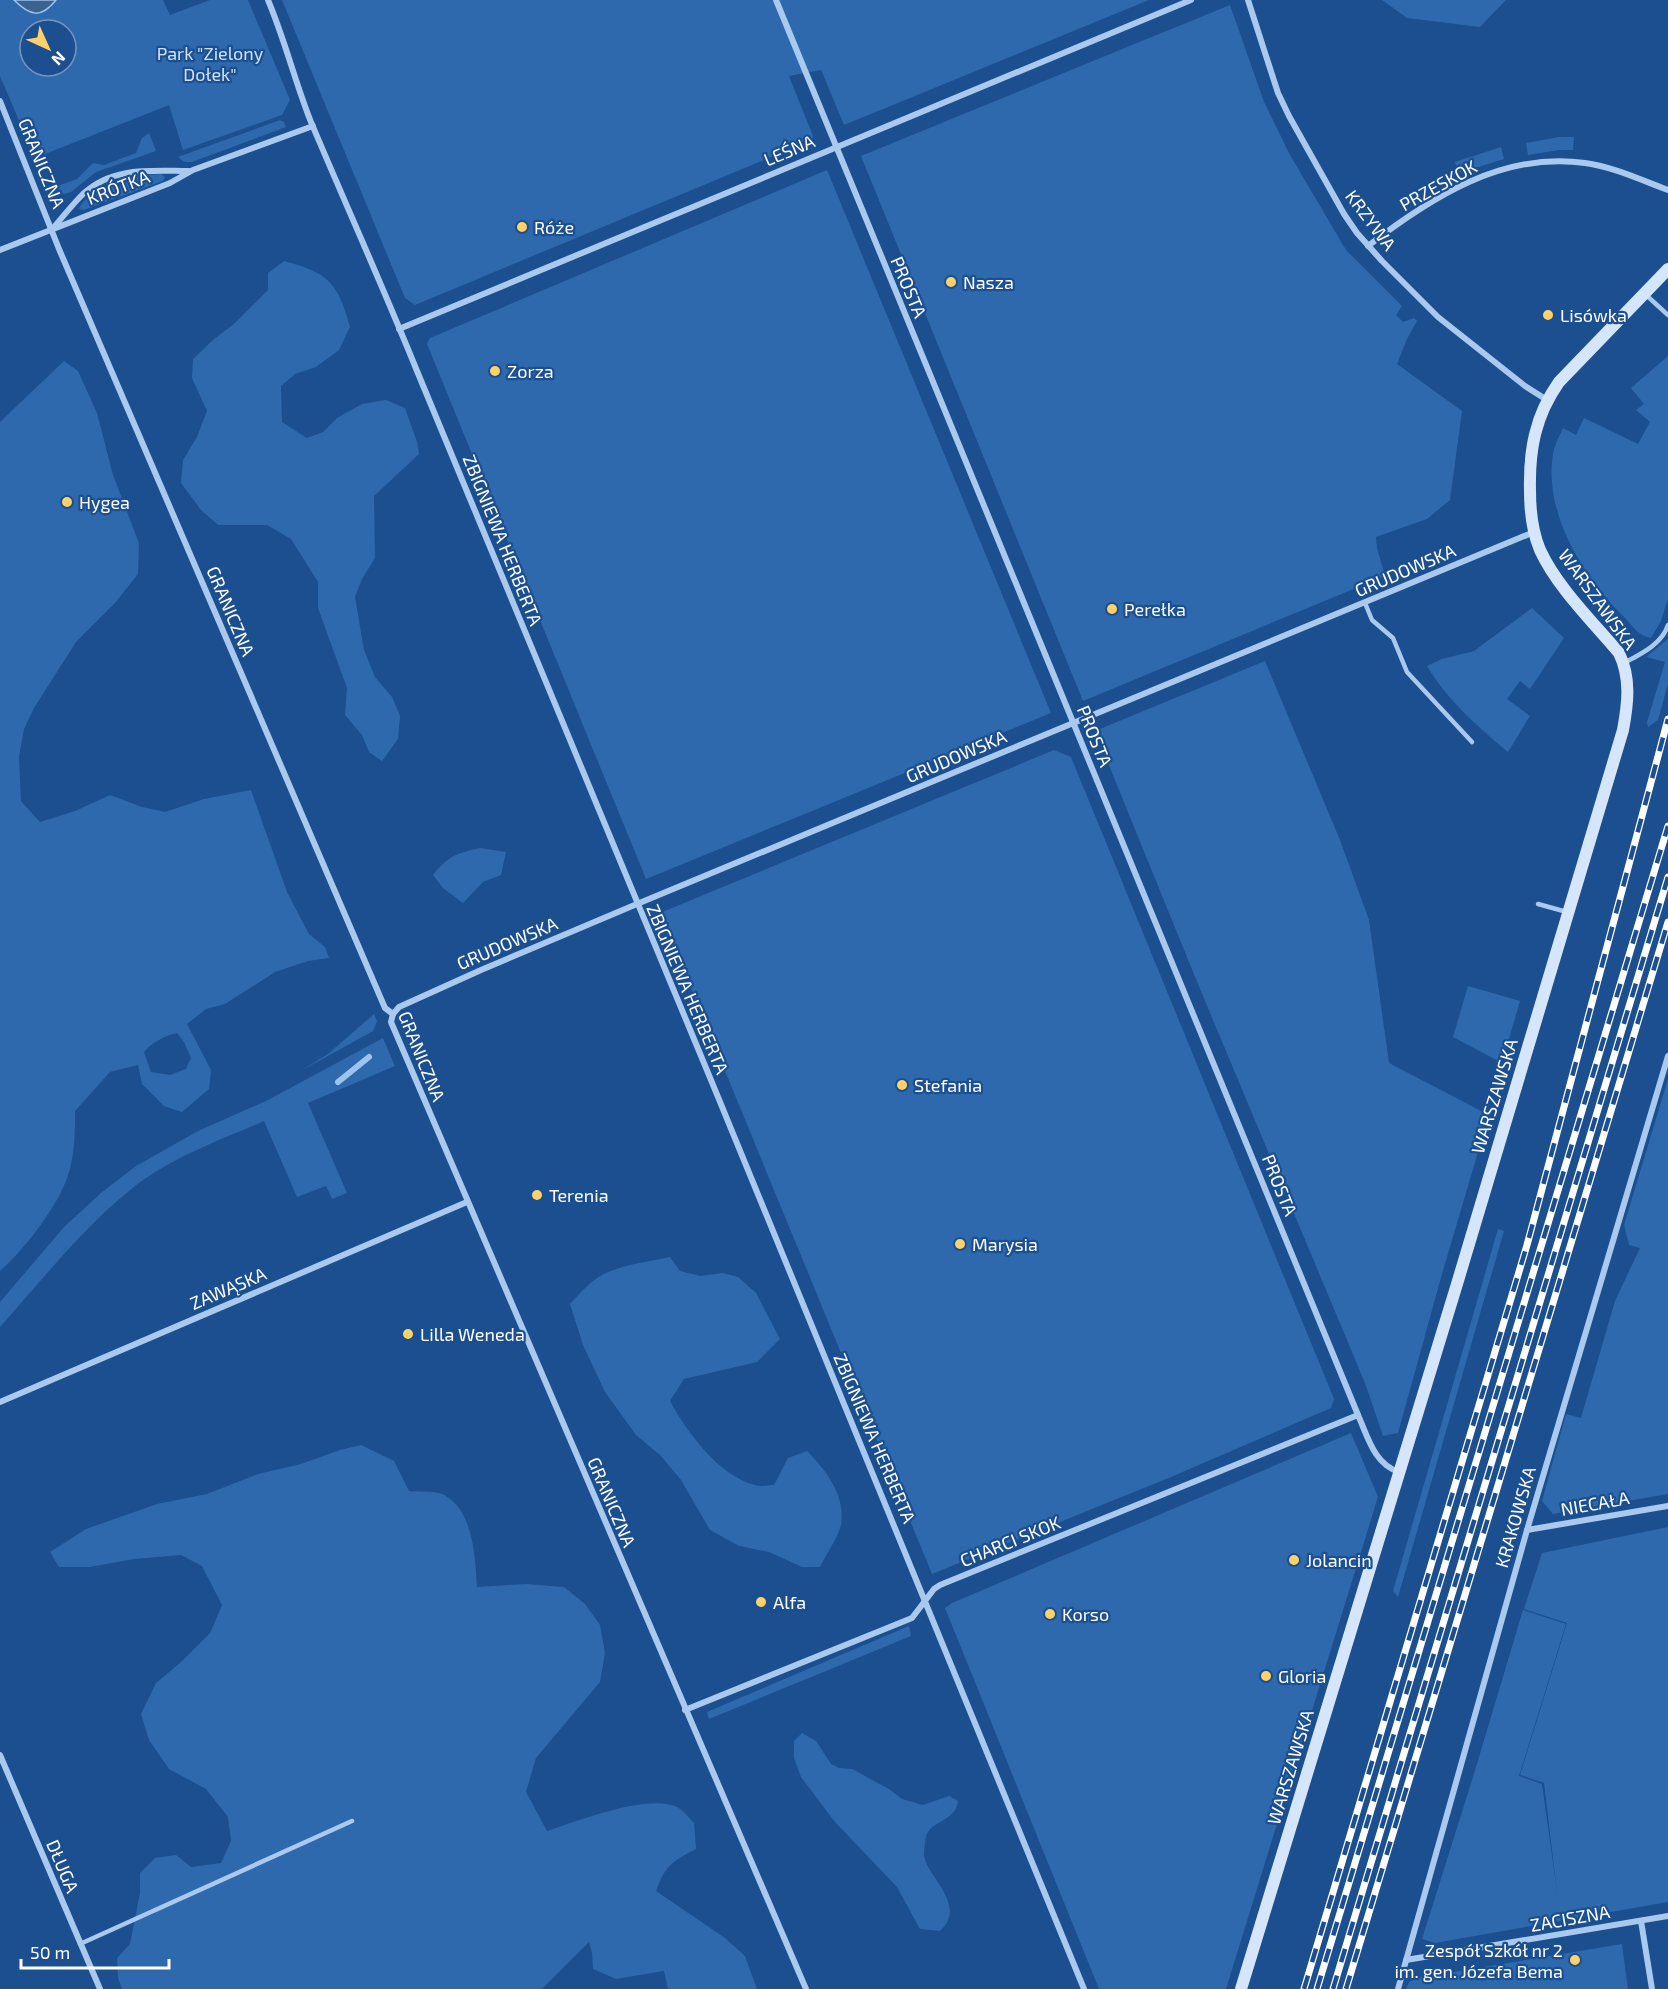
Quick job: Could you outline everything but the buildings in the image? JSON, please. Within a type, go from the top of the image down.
[{"type":"street","name":"ZBIGNIEWA HERBERTA","points":[[268,0],[284,39],[295,82],[313,126],[926,1600],[1084,1989]]},
{"type":"street","name":"PROSTA","points":[[776,0],[1358,1415],[1378,1458],[1387,1468],[1399,1472]]},
{"type":"street","name":"LEŚNA","points":[[399,329],[1191,0]]},
{"type":"street","name":"KRZYWA","points":[[1248,0],[1278,93],[1344,214],[1368,246],[1438,317],[1525,386],[1547,400]]},
{"type":"street","name":"GRANICZNA","points":[[0,101],[59,249],[385,1008],[393,1014],[391,1022],[467,1202],[806,1989]]},
{"type":"street","name":"KRÓTKA","points":[[0,250],[170,183],[193,171],[313,126]]},
{"type":"street","name":"PRZESKOK","points":[[1368,246],[1390,229],[1450,191],[1481,176],[1505,168],[1561,161],[1583,163],[1607,168],[1668,190]]},
{"type":"street","name":"KRÓTKA","points":[[52,228],[81,195],[103,179],[129,171],[193,171]]},
{"type":"street","name":"WARSZAWSKA","points":[[1241,1989],[1623,730],[1628,687],[1624,663],[1619,653],[1553,572],[1540,549],[1534,532],[1530,501],[1531,447],[1536,426],[1547,400],[1566,374],[1668,269]]},
{"type":"street","name":"GRUDOWSKA","points":[[393,1014],[399,1007],[481,969],[1534,532]]},
{"type":"street","name":"KRAKOWSKA","points":[[1398,1989],[1527,1530],[1668,1056]]},
{"type":"street","name":"ZAWĄSKA","points":[[0,1402],[467,1202]]},
{"type":"street","name":"CHARCI SKOK","points":[[686,1710],[912,1618],[934,1589],[940,1585],[1358,1415]]},
{"type":"street","name":"NIECAŁA","points":[[1527,1530],[1668,1506]]},
{"type":"street","name":"DŁUGA","points":[[0,1755],[99,1989]]},
{"type":"street","name":"ZACISZNA","points":[[1406,1960],[1668,1916]]},
{"type":"street","points":[[1641,1921],[1652,1989]]},
{"type":"lane","points":[[1645,294],[1668,315]]},
{"type":"lane","points":[[1365,603],[1372,620],[1393,638],[1407,672],[1472,742]]},
{"type":"lane","points":[[1624,663],[1657,642],[1668,625]]},
{"type":"lane","points":[[1538,904],[1568,913]]},
{"type":"lane","points":[[80,1944],[352,1821]]},
{"type":"green space","name":"Park \"Zielony Dołek\"","points":[[0,0],[163,0],[170,15],[210,0],[248,0],[290,100],[282,115],[183,150],[169,105],[35,158],[0,76]]},
{"type":"green space","points":[[282,0],[1149,0],[844,125],[821,70],[789,76],[813,136],[812,140],[415,305],[405,298]]},
{"type":"green space","points":[[1382,0],[1506,0],[1480,27],[1407,18]]},
{"type":"green space","points":[[1230,5],[1264,102],[1290,155],[1346,250],[1402,306],[1396,315],[1403,322],[1414,318],[1417,321],[1397,364],[1462,411],[1450,500],[1427,519],[1376,537],[1385,576],[1083,701],[861,156]]},
{"type":"green space","points":[[280,120],[286,127],[192,162],[184,162],[178,157]]},
{"type":"green space","points":[[149,133],[156,151],[96,172],[71,192],[64,194],[52,188],[77,179],[93,163],[104,165],[136,153],[142,138]]},
{"type":"green space","points":[[1559,137],[1574,137],[1573,150],[1528,155],[1526,143]]},
{"type":"green space","points":[[1501,147],[1504,159],[1459,173],[1455,162]]},
{"type":"green space","points":[[827,170],[1051,713],[646,879],[427,344],[430,338]]},
{"type":"green space","points":[[161,174],[165,177],[163,181],[84,210],[79,209],[87,198],[107,184],[133,177]]},
{"type":"green space","points":[[284,261],[312,270],[329,282],[341,300],[350,327],[339,350],[316,367],[295,374],[281,386],[282,422],[307,438],[323,432],[337,418],[362,404],[386,400],[405,408],[417,442],[419,454],[374,496],[375,558],[362,579],[355,597],[364,650],[375,677],[392,697],[400,716],[398,739],[382,761],[369,752],[362,735],[345,715],[347,688],[318,608],[318,582],[291,539],[267,525],[218,525],[201,510],[181,483],[183,460],[197,437],[207,411],[192,378],[193,359],[235,323],[268,290],[268,273]]},
{"type":"green space","points":[[1668,356],[1668,599],[1661,621],[1651,638],[1638,631],[1605,597],[1579,559],[1559,516],[1553,494],[1552,471],[1554,449],[1563,428],[1576,435],[1584,418],[1638,444],[1650,422],[1636,410],[1644,404],[1631,388]]},
{"type":"green space","points":[[64,361],[78,371],[97,413],[113,475],[139,543],[138,574],[115,603],[76,642],[34,708],[24,729],[19,757],[21,801],[40,822],[75,811],[110,795],[142,807],[165,812],[204,799],[251,790],[287,892],[309,934],[325,947],[329,958],[308,961],[275,972],[225,1004],[206,1009],[187,1024],[211,1070],[209,1089],[182,1112],[164,1106],[142,1084],[138,1065],[110,1072],[75,1111],[71,1164],[58,1198],[20,1251],[0,1271],[0,422]],"holes":[[[177,1033],[191,1058],[186,1069],[170,1075],[151,1072],[144,1052],[147,1049],[159,1040]]]},
{"type":"green space","points":[[1532,608],[1564,638],[1530,689],[1520,681],[1507,699],[1530,716],[1508,752],[1474,723],[1454,702],[1427,666],[1442,659],[1474,651]]},
{"type":"green space","points":[[1668,639],[1668,684],[1658,720],[1648,727],[1647,722],[1665,662],[1646,657]]},
{"type":"green space","points":[[1265,661],[1340,840],[1369,920],[1389,1063],[1489,1115],[1398,1433],[1383,1436],[1365,1383],[1095,731]]},
{"type":"green space","points":[[1054,750],[1071,757],[1334,1399],[1331,1408],[1171,1477],[932,1574],[660,913]]},
{"type":"green space","points":[[480,848],[506,852],[501,875],[483,882],[463,903],[443,888],[433,875],[443,863],[454,856]]},
{"type":"green space","points":[[1468,986],[1520,1001],[1502,1063],[1453,1037]]},
{"type":"green space","points":[[374,1014],[377,1021],[373,1031],[299,1072],[328,1054]]},
{"type":"green space","points":[[383,1038],[395,1066],[308,1103],[347,1193],[332,1199],[326,1186],[297,1197],[264,1121],[177,1159],[130,1190],[78,1239],[0,1327],[0,1302],[64,1227],[101,1193],[136,1166],[198,1131],[268,1100]]},
{"type":"green space","points":[[1668,1079],[1668,1494],[1553,1514],[1542,1501],[1566,1414],[1581,1418],[1615,1301],[1640,1248],[1629,1245],[1624,1225]]},
{"type":"green space","points":[[1498,1229],[1504,1231],[1398,1597],[1393,1591]]},
{"type":"green space","points":[[670,1257],[680,1271],[700,1276],[723,1273],[738,1277],[756,1293],[780,1339],[757,1362],[684,1379],[670,1401],[685,1426],[717,1463],[742,1480],[757,1486],[774,1485],[788,1458],[807,1451],[814,1458],[833,1484],[842,1514],[835,1541],[820,1567],[802,1567],[769,1552],[739,1546],[710,1530],[681,1480],[660,1455],[636,1435],[605,1392],[583,1345],[570,1304],[597,1278],[605,1274],[632,1264]]},
{"type":"green space","points":[[1351,1433],[1378,1497],[1226,1989],[1099,1989],[945,1608],[952,1603]]},
{"type":"green space","points":[[361,1445],[394,1461],[409,1491],[438,1493],[446,1496],[455,1504],[468,1525],[477,1587],[526,1584],[564,1587],[585,1604],[600,1625],[605,1653],[600,1682],[536,1758],[526,1792],[547,1831],[612,1810],[649,1803],[664,1804],[681,1810],[694,1823],[696,1849],[670,1865],[656,1891],[725,1938],[745,1956],[757,1989],[668,1989],[664,1971],[616,1979],[593,1969],[589,1942],[542,1989],[122,1989],[118,1978],[117,1958],[130,1944],[140,1893],[140,1873],[155,1858],[176,1855],[191,1867],[221,1863],[231,1841],[228,1817],[206,1789],[169,1769],[149,1740],[141,1714],[156,1683],[210,1633],[222,1605],[202,1566],[181,1555],[134,1559],[90,1567],[59,1567],[50,1552],[86,1529],[157,1504],[207,1494],[258,1474],[301,1464]]},
{"type":"green space","points":[[1668,1527],[1668,1902],[1435,1943],[1422,1939],[1523,1610],[1566,1624],[1519,1776],[1542,1784],[1557,1892],[1544,1783],[1520,1775],[1567,1623],[1524,1609],[1542,1553]]},
{"type":"green space","points":[[909,1626],[911,1636],[709,1719],[707,1712]]},
{"type":"green space","points":[[802,1733],[816,1741],[831,1764],[839,1768],[852,1769],[889,1789],[902,1799],[923,1805],[949,1796],[958,1801],[953,1813],[928,1831],[925,1841],[924,1856],[927,1864],[949,1903],[948,1920],[940,1931],[920,1929],[897,1887],[835,1822],[801,1777],[794,1758],[794,1741]]},
{"type":"green space","name":"Zespół Szkół nr 2 im. gen. Józefa Bema","points":[[1622,1944],[1628,1989],[1406,1989],[1409,1982],[1417,1978]]},
{"type":"shaded area","points":[[14,0],[56,0],[45,10],[35,13],[25,9]]},
{"type":"waterway","points":[[338,1082],[369,1057]]},
{"type":"railway","points":[[1304,1989],[1527,1245],[1668,719]]},
{"type":"railway","points":[[1317,1989],[1668,826]]},
{"type":"railway","points":[[1333,1989],[1668,877]]},
{"type":"railway","points":[[1346,1989],[1668,922]]},
{"type":"place","name":"Róże","points":[[522,227]]},
{"type":"place","name":"Nasza","points":[[951,282]]},
{"type":"place","name":"Lisówka","points":[[1548,315]]},
{"type":"place","name":"Zorza","points":[[495,371]]},
{"type":"place","name":"Hygea","points":[[67,502]]},
{"type":"place","name":"Perełka","points":[[1112,609]]},
{"type":"place","name":"Stefania","points":[[902,1085]]},
{"type":"place","name":"Terenia","points":[[537,1195]]},
{"type":"place","name":"Marysia","points":[[960,1244]]},
{"type":"place","name":"Lilla Weneda","points":[[408,1334]]},
{"type":"place","name":"Jolancin","points":[[1294,1560]]},
{"type":"place","name":"Alfa","points":[[761,1602]]},
{"type":"place","name":"Korso","points":[[1050,1614]]},
{"type":"place","name":"Gloria","points":[[1266,1676]]},
{"type":"place","name":"Zespół Szkół nr 2 im. gen. Józefa Bema","points":[[1575,1960]]}]
